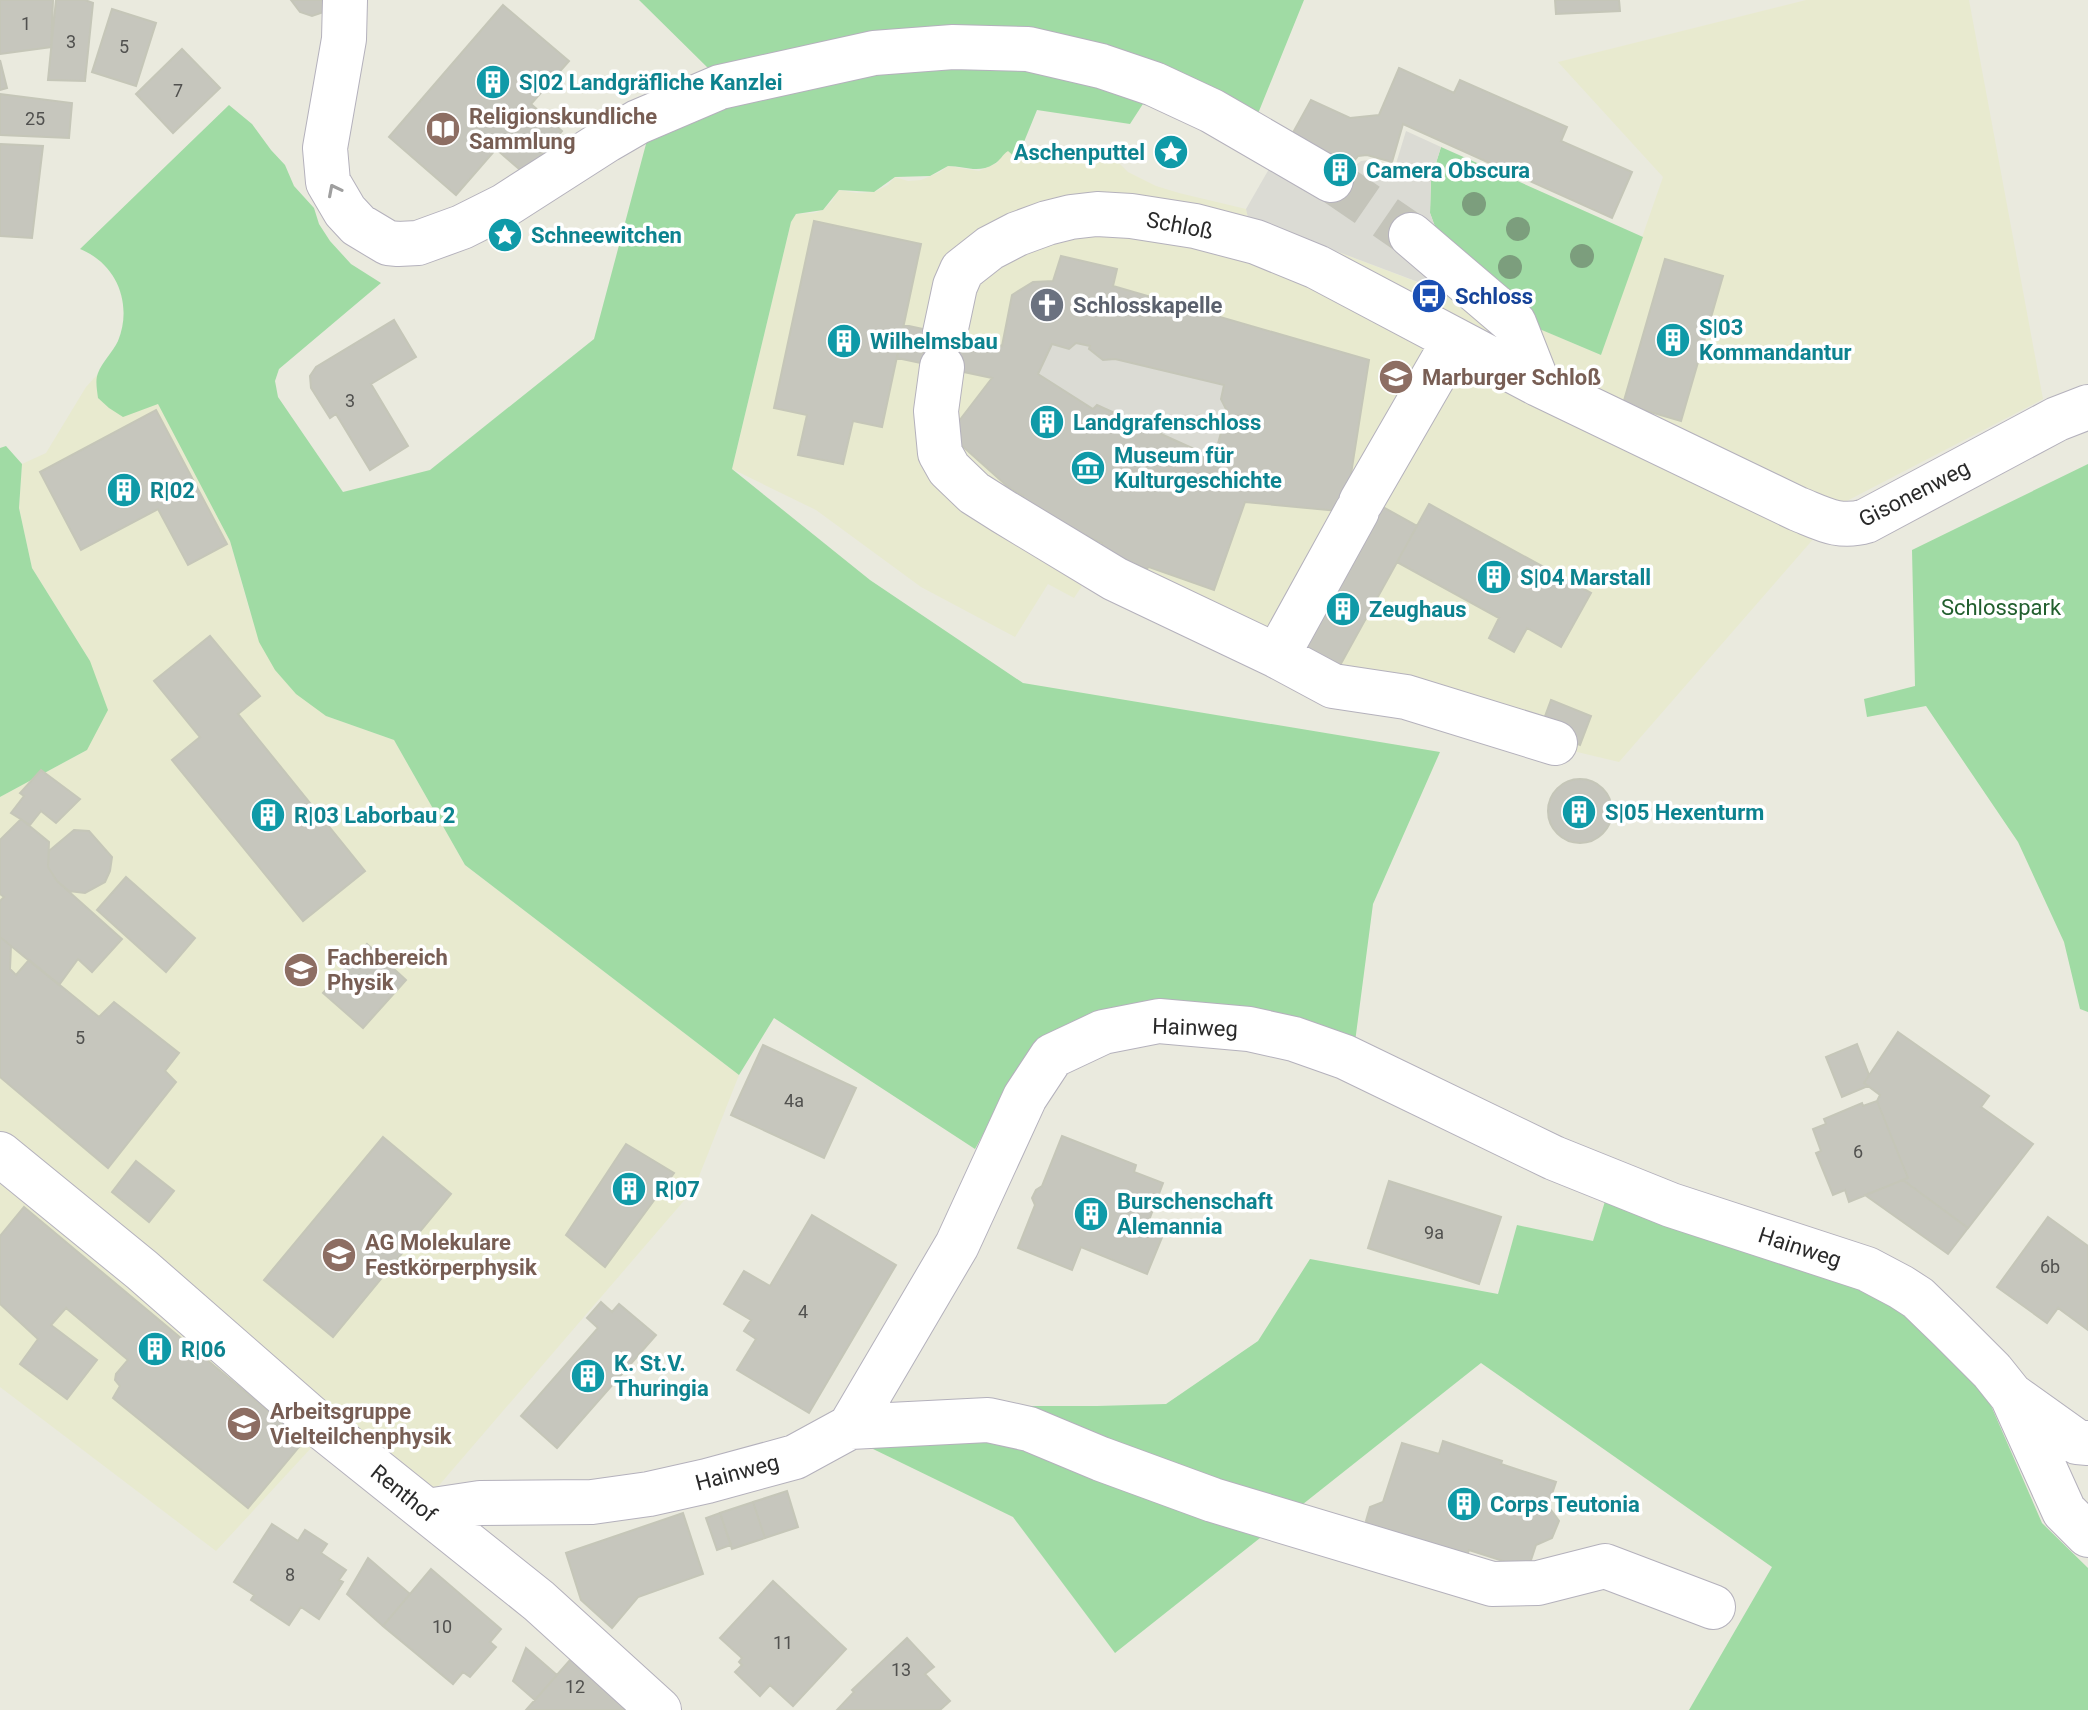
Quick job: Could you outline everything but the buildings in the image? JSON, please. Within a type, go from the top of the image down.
[{"type":"street","points":[[345,0],[344,39],[325,148],[328,182],[345,211],[358,225],[388,243],[418,243],[462,227],[504,206],[638,122],[720,87],[874,53],[953,47],[1028,49],[1101,66],[1154,84],[1212,111],[1331,180]]},
{"type":"street","name":"Schloß","points":[[1555,743],[1406,697],[1333,686],[1115,579],[974,493],[949,469],[940,453],[936,411],[955,286],[962,270],[990,248],[1017,234],[1059,220],[1097,214],[1195,226],[1256,242],[1317,267],[1538,384],[1650,437]]},
{"type":"street","points":[[1411,235],[1514,323],[1538,384]]},
{"type":"street","points":[[1277,656],[1454,341]]},
{"type":"street","name":"Gisonenweg","points":[[1650,437],[1798,509],[1838,525],[1853,525],[1866,521],[2057,419],[2088,407]]},
{"type":"street","name":"Hainweg","points":[[427,1511],[480,1503],[592,1502],[649,1494],[795,1457],[850,1427],[957,1245],[1025,1097],[1052,1056],[1103,1032],[1159,1021],[1249,1029],[1294,1039],[1345,1057],[1554,1158],[1671,1205],[1867,1269],[1918,1298],[1992,1371],[2012,1396],[2064,1511],[2088,1535]]},
{"type":"street","name":"Renthof","points":[[0,1154],[142,1270],[318,1424],[539,1601],[659,1710]]},
{"type":"street","name":"Hainweg","points":[[2012,1396],[2077,1442],[2088,1443]]},
{"type":"street","points":[[850,1427],[988,1420],[1029,1429],[1213,1500],[1492,1584],[1538,1583],[1605,1566],[1713,1607]]},
{"type":"shaded area","name":"Marburger Schloß","points":[[1806,0],[1969,0],[2043,399],[1839,505],[1815,537],[1619,762],[1402,710],[1084,583],[1074,598],[1048,584],[1015,637],[921,587],[816,510],[732,469],[791,222],[796,214],[823,210],[838,190],[874,192],[888,185],[895,177],[908,181],[921,180],[948,166],[979,171],[997,163],[1008,150],[1017,159],[1025,161],[1041,161],[1060,151],[1092,162],[1116,160],[1128,172],[1156,186],[1246,209],[1248,218],[1523,322],[1601,355],[1663,177],[1558,62]]},
{"type":"shaded area","points":[[1406,131],[1441,147],[1431,179],[1430,213],[1440,240],[1387,232],[1458,297],[1248,218],[1246,209],[1277,155],[1341,159],[1352,168],[1361,161],[1369,160],[1395,167]]},
{"type":"shaded area","points":[[1076,343],[1090,346],[1089,350],[1103,360],[1115,359],[1224,385],[1221,399],[1227,411],[1214,458],[1098,405],[1093,409],[1038,374],[1052,344],[1069,348]]},
{"type":"shaded area","name":"Fachbereich Physik","points":[[97,375],[98,398],[158,403],[230,541],[250,612],[326,716],[394,740],[465,865],[739,1075],[694,1189],[429,1497],[336,1421],[216,1551],[0,1387],[0,797],[87,750],[90,661],[32,568],[19,508],[22,464],[46,453],[86,387]]},
{"type":"green space","points":[[639,0],[1304,0],[1257,116],[1108,49],[710,70]]},
{"type":"green space","points":[[1029,62],[1150,93],[1130,124],[1037,110],[1017,159],[1008,151],[996,163],[982,169],[948,166],[930,176],[895,177],[874,192],[839,190],[823,210],[796,214],[791,222],[732,469],[870,580],[1023,683],[1440,752],[1373,904],[1355,1042],[1160,1008],[1008,1089],[975,1149],[774,1018],[739,1075],[465,865],[394,740],[326,716],[296,694],[275,670],[259,642],[230,541],[158,404],[123,417],[98,398],[98,373],[118,341],[124,313],[112,275],[104,264],[80,249],[229,105],[252,124],[285,165],[294,186],[314,208],[319,224],[330,241],[351,264],[381,283],[279,369],[275,381],[278,397],[343,492],[430,470],[594,339],[650,129],[875,65]]},
{"type":"green space","points":[[1441,147],[1643,237],[1601,355],[1523,322],[1440,240],[1430,213],[1431,179]]},
{"type":"green space","points":[[6,446],[22,464],[19,508],[32,568],[90,661],[108,710],[87,750],[0,797],[0,448]]},
{"type":"green space","name":"Schlosspark","points":[[2088,464],[2088,1012],[2080,1009],[2064,942],[2018,842],[1926,706],[1867,717],[1864,699],[1915,686],[1912,550]]},
{"type":"green space","points":[[1606,1198],[1863,1288],[1910,1318],[1938,1341],[1989,1401],[2042,1523],[2088,1568],[2088,1710],[1689,1710],[1772,1567],[1481,1363],[1115,1653],[1013,1517],[871,1448],[897,1406],[1166,1404],[1258,1341],[1310,1259],[1498,1294],[1517,1225],[1593,1241]]},
{"type":"tunnel","points":[[1331,180],[1411,235]]},
{"type":"place","name":"S|02 Landgräfliche Kanzlei","points":[[493,82]]},
{"type":"place","name":"Religionskundliche Sammlung","points":[[443,129]]},
{"type":"place","name":"Aschenputtel","points":[[1171,152]]},
{"type":"place","name":"Camera Obscura","points":[[1340,170]]},
{"type":"place","name":"Schneewitchen","points":[[505,235]]},
{"type":"place","name":"Schloss","points":[[1429,296]]},
{"type":"place","name":"Schlosskapelle","points":[[1047,305]]},
{"type":"place","name":"S|03 Kommandantur","points":[[1673,340]]},
{"type":"place","name":"Wilhelmsbau","points":[[844,341]]},
{"type":"place","name":"Marburger Schloß","points":[[1396,377]]},
{"type":"place","name":"Landgrafenschloss","points":[[1047,422]]},
{"type":"place","name":"Museum für Kulturgeschichte","points":[[1088,468]]},
{"type":"place","name":"R|02","points":[[124,490]]},
{"type":"place","name":"S|04 Marstall","points":[[1494,577]]},
{"type":"place","name":"Zeughaus","points":[[1343,609]]},
{"type":"place","name":"S|05 Hexenturm","points":[[1579,812]]},
{"type":"place","name":"R|03 Laborbau 2","points":[[268,815]]},
{"type":"place","name":"Fachbereich Physik","points":[[301,970]]},
{"type":"place","name":"R|07","points":[[629,1189]]},
{"type":"place","name":"Burschenschaft Alemannia","points":[[1091,1214]]},
{"type":"place","name":"AG Molekulare Festkörperphysik","points":[[339,1255]]},
{"type":"place","name":"R|06","points":[[155,1349]]},
{"type":"place","name":"K. St.V. Thuringia","points":[[588,1376]]},
{"type":"place","name":"Arbeitsgruppe Vielteilchenphysik","points":[[244,1424]]},
{"type":"place","name":"Corps Teutonia","points":[[1464,1504]]}]
